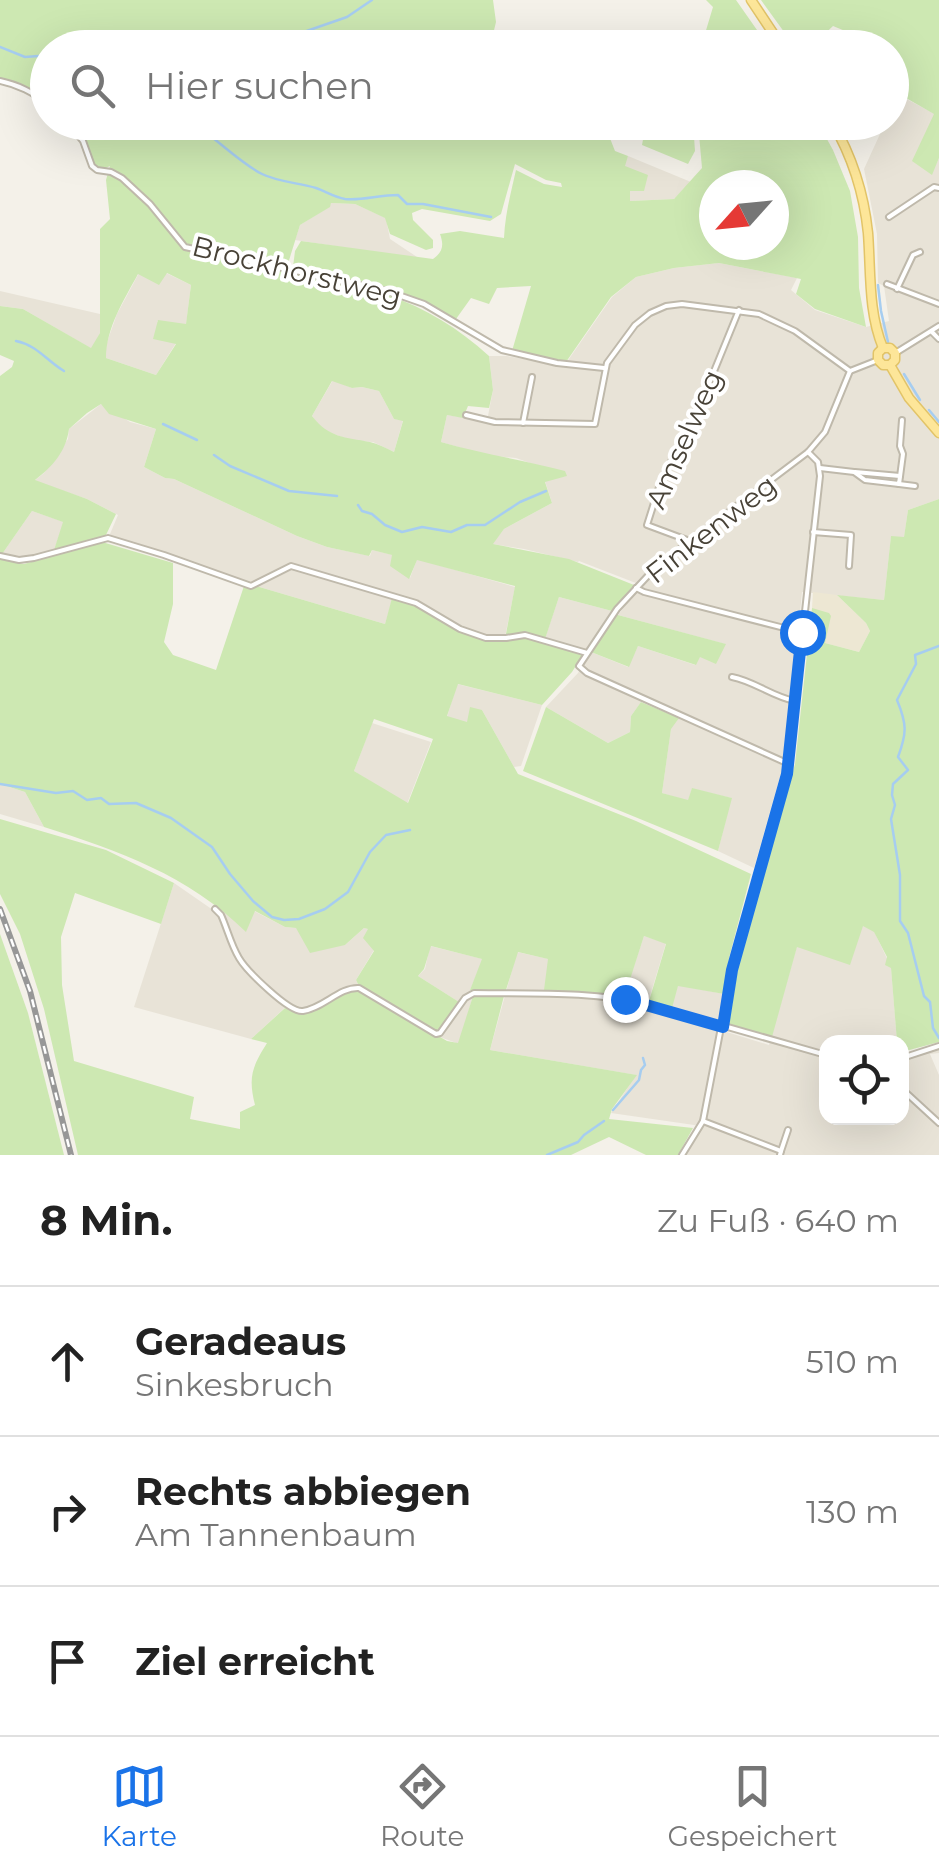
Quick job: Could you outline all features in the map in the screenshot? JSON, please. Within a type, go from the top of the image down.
[{"type":"main road","points":[[751,0],[771,30]]},
{"type":"main road","points":[[841,140],[864,206],[871,297],[883,348]]},
{"type":"main road","points":[[883,348],[895,353],[890,365],[878,360],[878,352],[883,348]]},
{"type":"main road","points":[[890,365],[909,398],[939,433]]},
{"type":"street","points":[[0,82],[30,91]]},
{"type":"street","name":"Brockhorstweg","points":[[83,140],[92,166],[122,178],[150,204],[185,247],[386,291],[424,304],[494,347],[557,363],[604,368]]},
{"type":"street","points":[[889,217],[934,187],[939,188]]},
{"type":"street","points":[[897,289],[914,255],[920,252]]},
{"type":"street","points":[[887,284],[939,304]]},
{"type":"street","points":[[466,415],[495,422],[596,424],[604,368],[635,325],[666,306],[682,304],[759,314],[786,326],[850,371],[878,360]]},
{"type":"street","name":"Amselweg","points":[[690,541],[647,525],[660,484],[708,386],[739,310]]},
{"type":"street","points":[[895,353],[939,326]]},
{"type":"street","points":[[932,332],[939,339]]},
{"type":"street","name":"Finkenweg","points":[[789,764],[588,674],[579,666],[617,609],[656,567],[814,446],[825,432],[850,371]]},
{"type":"street","points":[[523,423],[532,377]]},
{"type":"street","points":[[899,484],[902,420]]},
{"type":"street","points":[[682,1155],[703,1122],[732,970],[789,764],[820,468],[808,452]]},
{"type":"street","points":[[820,468],[900,476]]},
{"type":"street","points":[[854,472],[866,480],[915,486]]},
{"type":"street","points":[[813,532],[852,535],[849,566]]},
{"type":"street","points":[[0,556],[34,558],[108,538],[251,586],[291,566],[416,603],[460,629],[486,638],[524,635],[587,653]]},
{"type":"street","points":[[636,588],[802,632]]},
{"type":"street","points":[[732,677],[795,700]]},
{"type":"street","points":[[216,908],[240,961],[295,1011],[322,1005],[348,988],[360,988],[436,1034],[465,998],[474,993],[572,994],[625,999],[819,1054]]},
{"type":"street","points":[[909,1056],[939,1046]]},
{"type":"street","points":[[909,1096],[939,1124]]},
{"type":"street","points":[[703,1122],[781,1153],[788,1130]]},
{"type":"shaded area","points":[[909,100],[935,114],[931,175],[939,158],[939,499],[908,510],[904,538],[891,537],[884,600],[802,592],[785,759],[754,868],[718,851],[731,798],[692,789],[688,801],[662,793],[671,728],[681,713],[645,697],[631,716],[630,732],[608,743],[546,707],[578,673],[591,652],[628,667],[638,646],[695,665],[700,656],[725,644],[618,615],[641,585],[579,561],[492,544],[504,529],[552,503],[545,481],[566,476],[516,458],[485,455],[441,442],[447,415],[487,421],[493,390],[489,356],[564,366],[612,297],[636,277],[719,263],[797,278],[791,290],[815,310],[866,327],[889,321],[884,286],[878,283],[877,234],[864,169],[877,140],[909,140]]},
{"type":"shaded area","points":[[628,156],[691,182],[674,199],[630,201],[624,166]]},
{"type":"shaded area","points":[[331,203],[355,204],[386,218],[390,239],[420,259],[295,240],[300,225]]},
{"type":"shaded area","points":[[139,273],[166,273],[191,285],[186,325],[157,321],[176,343],[156,375],[106,358],[106,345],[117,314]]},
{"type":"shaded area","points":[[0,291],[100,314],[96,343],[92,349],[23,309],[0,306]]},
{"type":"shaded area","points":[[333,380],[352,388],[379,391],[394,419],[403,420],[394,452],[373,442],[351,441],[322,429],[312,416]]},
{"type":"shaded area","points":[[101,404],[130,422],[156,429],[144,467],[165,478],[327,547],[370,556],[372,550],[393,555],[410,578],[417,559],[515,587],[505,637],[486,636],[461,627],[416,601],[394,594],[385,624],[112,538],[118,515],[87,499],[34,481],[68,439],[69,429]]},
{"type":"shaded area","points":[[32,511],[64,522],[54,550],[33,557],[2,554]]},
{"type":"shaded area","points":[[813,592],[837,595],[866,623],[870,631],[859,652],[825,643],[812,608]]},
{"type":"shaded area","points":[[559,597],[612,611],[586,650],[545,638]]},
{"type":"shaded area","points":[[457,684],[542,705],[521,766],[514,767],[482,710],[468,723],[447,717]]},
{"type":"shaded area","points":[[372,723],[431,742],[407,804],[354,771]]},
{"type":"shaded area","points":[[0,784],[25,792],[44,827],[0,814]]},
{"type":"shaded area","points":[[174,883],[213,910],[224,910],[246,931],[254,911],[285,927],[345,945],[364,928],[369,929],[374,950],[356,980],[359,986],[350,985],[307,1008],[289,1004],[251,1039],[134,1007]]},
{"type":"shaded area","points":[[863,925],[874,931],[891,967],[896,1035],[819,1035],[819,1125],[909,1125],[909,1058],[939,1050],[930,1054],[939,1075],[939,1155],[686,1155],[701,1126],[611,1113],[636,1075],[490,1050],[517,952],[549,959],[544,996],[622,1001],[644,936],[666,943],[647,1006],[670,1012],[678,985],[724,994],[717,1029],[769,1045],[797,946]]},
{"type":"shaded area","points":[[430,946],[483,959],[470,990],[473,996],[459,1044],[440,1037],[462,1004],[418,976],[425,969]]},
{"type":"green space","points":[[0,0],[493,0],[494,30],[30,30],[30,90],[20,83],[0,80]]},
{"type":"green space","points":[[706,0],[736,0],[757,30],[706,30],[713,7]]},
{"type":"green space","points":[[761,0],[939,0],[939,158],[932,175],[912,161],[934,114],[909,100],[909,30],[843,30],[833,26],[829,30],[783,30]]},
{"type":"green space","points":[[83,140],[611,140],[615,151],[628,156],[625,166],[648,175],[644,191],[630,191],[630,201],[674,199],[699,171],[699,260],[789,260],[789,170],[700,170],[700,140],[827,140],[850,191],[866,327],[815,309],[796,294],[801,279],[719,263],[674,268],[636,277],[611,297],[566,362],[560,362],[512,351],[531,286],[497,288],[489,304],[471,298],[456,319],[396,292],[293,267],[301,241],[433,259],[442,248],[440,234],[460,231],[504,238],[516,170],[544,184],[562,187],[561,183],[515,164],[501,214],[490,221],[422,209],[412,213],[413,220],[433,240],[433,248],[426,250],[390,234],[385,218],[355,204],[331,203],[300,225],[286,270],[401,300],[441,320],[489,356],[493,390],[489,408],[468,406],[463,418],[447,415],[441,442],[565,471],[567,476],[545,482],[552,503],[504,529],[493,544],[569,559],[634,585],[612,611],[559,597],[544,642],[584,653],[542,705],[458,684],[447,716],[467,722],[470,707],[482,710],[518,774],[636,821],[751,874],[729,958],[724,994],[678,986],[672,1008],[649,1001],[666,944],[644,936],[625,995],[544,990],[548,959],[518,952],[506,990],[470,990],[482,959],[431,946],[418,976],[459,1002],[440,1030],[435,1030],[359,986],[356,980],[374,951],[363,938],[368,929],[364,928],[345,945],[310,953],[296,928],[285,927],[255,911],[246,932],[201,895],[151,867],[44,827],[25,792],[0,784],[0,559],[24,564],[102,542],[173,563],[173,604],[164,642],[173,655],[216,670],[244,586],[256,586],[385,624],[392,598],[413,604],[467,633],[505,639],[515,586],[417,560],[409,579],[390,566],[392,555],[372,550],[369,556],[327,547],[165,478],[144,467],[156,429],[109,414],[101,404],[69,429],[57,458],[35,480],[116,514],[105,537],[54,550],[63,522],[32,511],[0,557],[0,376],[14,361],[0,355],[0,306],[23,309],[91,348],[100,333],[100,229],[110,219],[106,180],[110,166],[96,167]],"holes":[[[167,273],[191,285],[186,324],[158,320],[153,339],[176,344],[156,375],[106,358],[112,325],[138,274],[159,285]],[[332,381],[379,391],[394,419],[403,421],[394,452],[331,433],[312,416]],[[374,719],[433,739],[408,803],[354,771]]]},
{"type":"green space","points":[[643,140],[694,140],[695,151],[688,164],[642,145]]},
{"type":"green space","points":[[939,499],[939,1042],[909,1050],[909,1035],[896,1035],[891,968],[885,965],[887,957],[874,932],[863,926],[850,965],[797,947],[772,1037],[729,1024],[738,967],[795,764],[812,608],[831,616],[825,643],[859,652],[870,631],[837,595],[884,600],[891,536],[904,537],[908,510]]},
{"type":"green space","points":[[616,615],[726,644],[716,664],[700,657],[696,665],[638,646],[629,667],[591,652]]},
{"type":"green space","points":[[641,702],[679,718],[671,729],[662,793],[688,800],[692,788],[732,798],[718,851],[523,771],[546,707],[608,743],[630,732],[631,716]]},
{"type":"green space","points":[[0,819],[106,850],[174,883],[161,924],[75,893],[61,937],[62,985],[74,1061],[194,1097],[190,1119],[240,1129],[240,1112],[255,1105],[253,1072],[267,1043],[251,1039],[285,1008],[309,1010],[353,991],[363,992],[447,1041],[458,1043],[473,996],[504,996],[490,1050],[637,1075],[609,1119],[693,1128],[678,1155],[646,1155],[609,1137],[571,1155],[78,1155],[44,1009],[20,934],[0,894]]},
{"type":"green space","points":[[0,934],[28,1013],[64,1155],[0,1155]]},
{"type":"waterway","points":[[310,30],[347,17],[372,0]]},
{"type":"waterway","points":[[0,47],[30,57]]},
{"type":"waterway","points":[[215,140],[262,174],[337,197],[398,195],[407,204],[491,217]]},
{"type":"waterway","points":[[878,285],[888,342]]},
{"type":"waterway","points":[[16,341],[64,371]]},
{"type":"waterway","points":[[904,374],[920,400]]},
{"type":"waterway","points":[[929,410],[939,422]]},
{"type":"waterway","points":[[163,424],[197,440]]},
{"type":"waterway","points":[[214,455],[289,491],[337,496]]},
{"type":"waterway","points":[[358,505],[362,511],[402,532],[422,527],[451,532],[467,525],[485,525],[520,502],[546,491]]},
{"type":"waterway","points":[[939,646],[915,655],[916,664],[897,700],[905,728],[898,757],[908,770],[893,784],[895,805],[891,819],[900,875],[900,921],[908,933],[939,1038]]},
{"type":"waterway","points":[[0,784],[56,793],[73,791],[87,800],[101,798],[109,804],[136,803],[171,818],[212,847],[253,901],[272,917],[284,920],[325,909],[348,892],[370,852],[386,835],[410,830]]},
{"type":"waterway","points":[[613,1110],[639,1080],[645,1065],[643,1058]]},
{"type":"waterway","points":[[547,1155],[578,1142],[604,1121]]},
{"type":"railway","points":[[0,909],[30,991],[71,1155]]},
{"type":"route","points":[[625,999],[723,1027],[732,970],[787,774],[802,632]]}]
